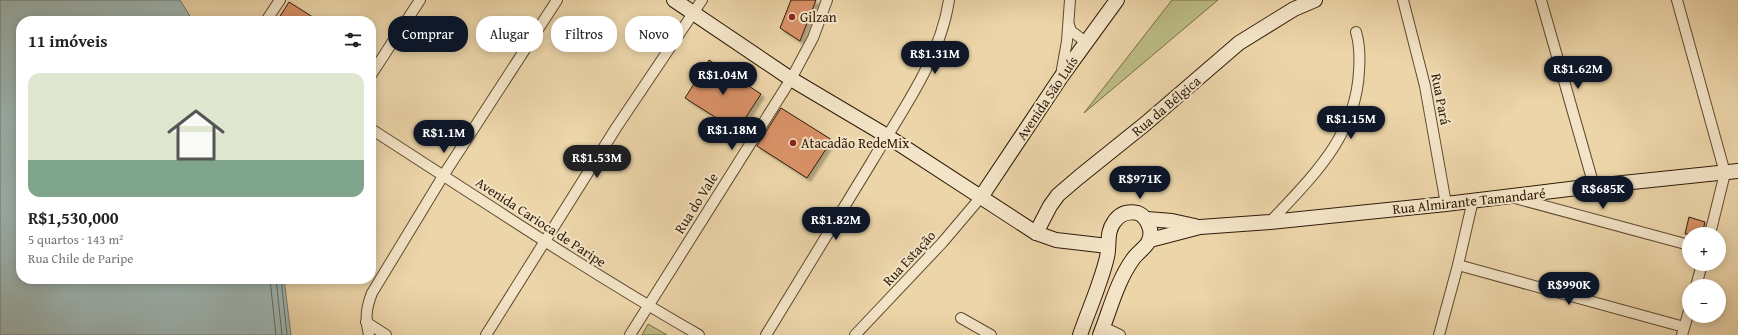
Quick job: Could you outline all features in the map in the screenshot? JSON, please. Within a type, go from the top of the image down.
[{"type":"main road","points":[[674,0],[791,78],[887,136],[1036,233],[1056,240],[1108,246]]},
{"type":"main road","name":"Avenida São Luís","points":[[981,197],[1061,77],[1116,0]]},
{"type":"main road","name":"Rua da Bélgica","points":[[1036,233],[1050,206],[1058,195],[1145,124],[1239,43],[1294,9],[1315,0]]},
{"type":"main road","name":"Rua Almirante Tamandaré","points":[[1150,240],[1200,227],[1270,222],[1446,204],[1594,186],[1732,172]]},
{"type":"main road","name":"Rua Almirante Tamandaré","points":[[1080,335],[1107,258],[1110,228],[1119,216],[1126,212],[1134,212],[1141,214],[1146,219],[1172,221],[1200,227]]},
{"type":"main road","points":[[1101,331],[1118,286],[1133,259],[1147,246],[1150,240],[1150,230],[1146,219]]},
{"type":"street","points":[[269,16],[280,0]]},
{"type":"street","points":[[376,67],[420,0]]},
{"type":"street","points":[[369,335],[366,322],[367,305],[372,293],[443,176],[557,0]]},
{"type":"street","points":[[486,335],[616,128],[702,0]]},
{"type":"street","name":"Rua do Vale","points":[[630,335],[791,78],[813,38],[827,0]]},
{"type":"street","points":[[766,335],[913,93],[936,48],[947,15],[949,0]]},
{"type":"street","points":[[1061,77],[1069,25],[1070,0]]},
{"type":"street","name":"Rua Pará","points":[[1404,0],[1425,86],[1446,204]]},
{"type":"street","points":[[1541,0],[1594,186]]},
{"type":"street","points":[[1677,0],[1732,172],[1712,227]]},
{"type":"street","points":[[1069,25],[1071,31],[1086,42]]},
{"type":"street","points":[[1270,222],[1318,170],[1333,149],[1348,122],[1358,86],[1360,50],[1356,32]]},
{"type":"street","name":"Avenida Carioca de Paripe","points":[[376,132],[545,242],[648,306],[699,335]]},
{"type":"street","name":"Rua Estação","points":[[855,335],[942,244],[981,197]]},
{"type":"street","points":[[1511,197],[1682,243]]},
{"type":"street","points":[[1438,335],[1458,265],[1473,200]]},
{"type":"street","points":[[1458,265],[1683,331]]},
{"type":"street","points":[[961,318],[992,335]]},
{"type":"street","points":[[366,322],[386,335]]},
{"type":"street","points":[[1101,331],[1120,335]]},
{"type":"green space","points":[[1172,0],[1218,0],[1084,113]]},
{"type":"green space","points":[[648,324],[667,335],[642,335]]},
{"type":"water","points":[[0,0],[180,0],[190,16],[16,16],[16,284],[285,284],[291,335],[0,335]]},
{"type":"building","points":[[791,0],[816,0],[800,41],[780,28]]},
{"type":"building","points":[[289,2],[311,16],[280,16]]},
{"type":"building","points":[[709,60],[761,94],[737,131],[685,98]]},
{"type":"building","name":"Atacadão RedeMix","points":[[781,108],[832,140],[807,178],[757,146]]},
{"type":"building","points":[[1689,217],[1705,222],[1704,227],[1687,227]]},
{"type":"place","name":"Gilzan","points":[[792,17]]},
{"type":"place","name":"Atacadão RedeMix","points":[[793,143]]}]
